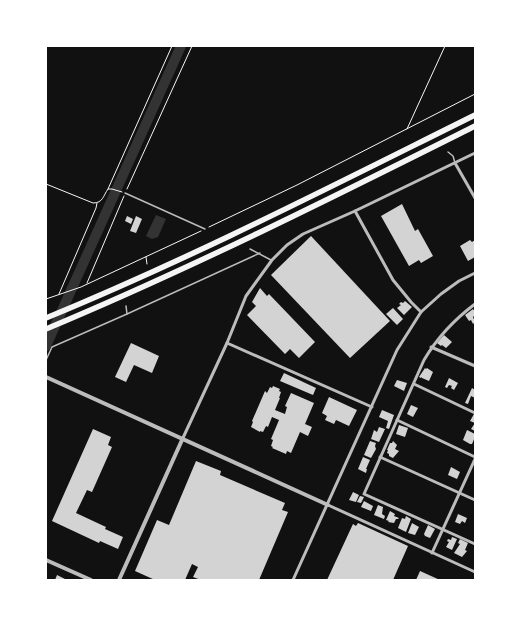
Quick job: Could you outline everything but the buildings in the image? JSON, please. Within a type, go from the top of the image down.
[{"type":"highway","points":[[47,317],[128,283],[233,234],[475,115]]},
{"type":"highway","points":[[46,329],[129,293],[245,239],[475,126]]},
{"type":"street","points":[[119,580],[227,342],[246,296],[272,260],[287,245],[303,234],[355,211],[475,153]]},
{"type":"street","points":[[455,162],[475,198]]},
{"type":"street","points":[[355,211],[393,280],[421,312]]},
{"type":"street","points":[[293,580],[397,350],[421,312],[441,294],[459,281],[475,273]]},
{"type":"street","points":[[475,304],[462,314],[431,347],[364,494],[475,544]]},
{"type":"street","points":[[227,342],[372,407]]},
{"type":"street","points":[[431,347],[475,366]]},
{"type":"street","points":[[46,377],[475,572]]},
{"type":"street","points":[[414,384],[475,413]]},
{"type":"street","points":[[397,420],[475,458],[432,553]]},
{"type":"street","points":[[380,457],[475,500]]},
{"type":"street","points":[[46,560],[91,580]]},
{"type":"lane","points":[[448,152],[455,162]]},
{"type":"lane","points":[[125,193],[206,229]]},
{"type":"lane","points":[[250,249],[272,260]]},
{"type":"lane","points":[[46,360],[52,347],[260,253]]},
{"type":"lane","points":[[126,306],[127,314]]},
{"type":"path","points":[[46,184],[89,202],[97,203],[102,200],[172,46]]},
{"type":"path","points":[[87,284],[125,193],[192,46]]},
{"type":"path","points":[[407,129],[445,46]]},
{"type":"path","points":[[46,299],[87,284],[206,229],[475,94]]},
{"type":"path","points":[[108,189],[119,191]]},
{"type":"path","points":[[59,295],[97,203]]},
{"type":"path","points":[[146,256],[147,264]]},
{"type":"shaded area","points":[[156,215],[166,219],[158,237],[152,239],[146,236]]},
{"type":"waterway","points":[[46,346],[181,46]]}]
